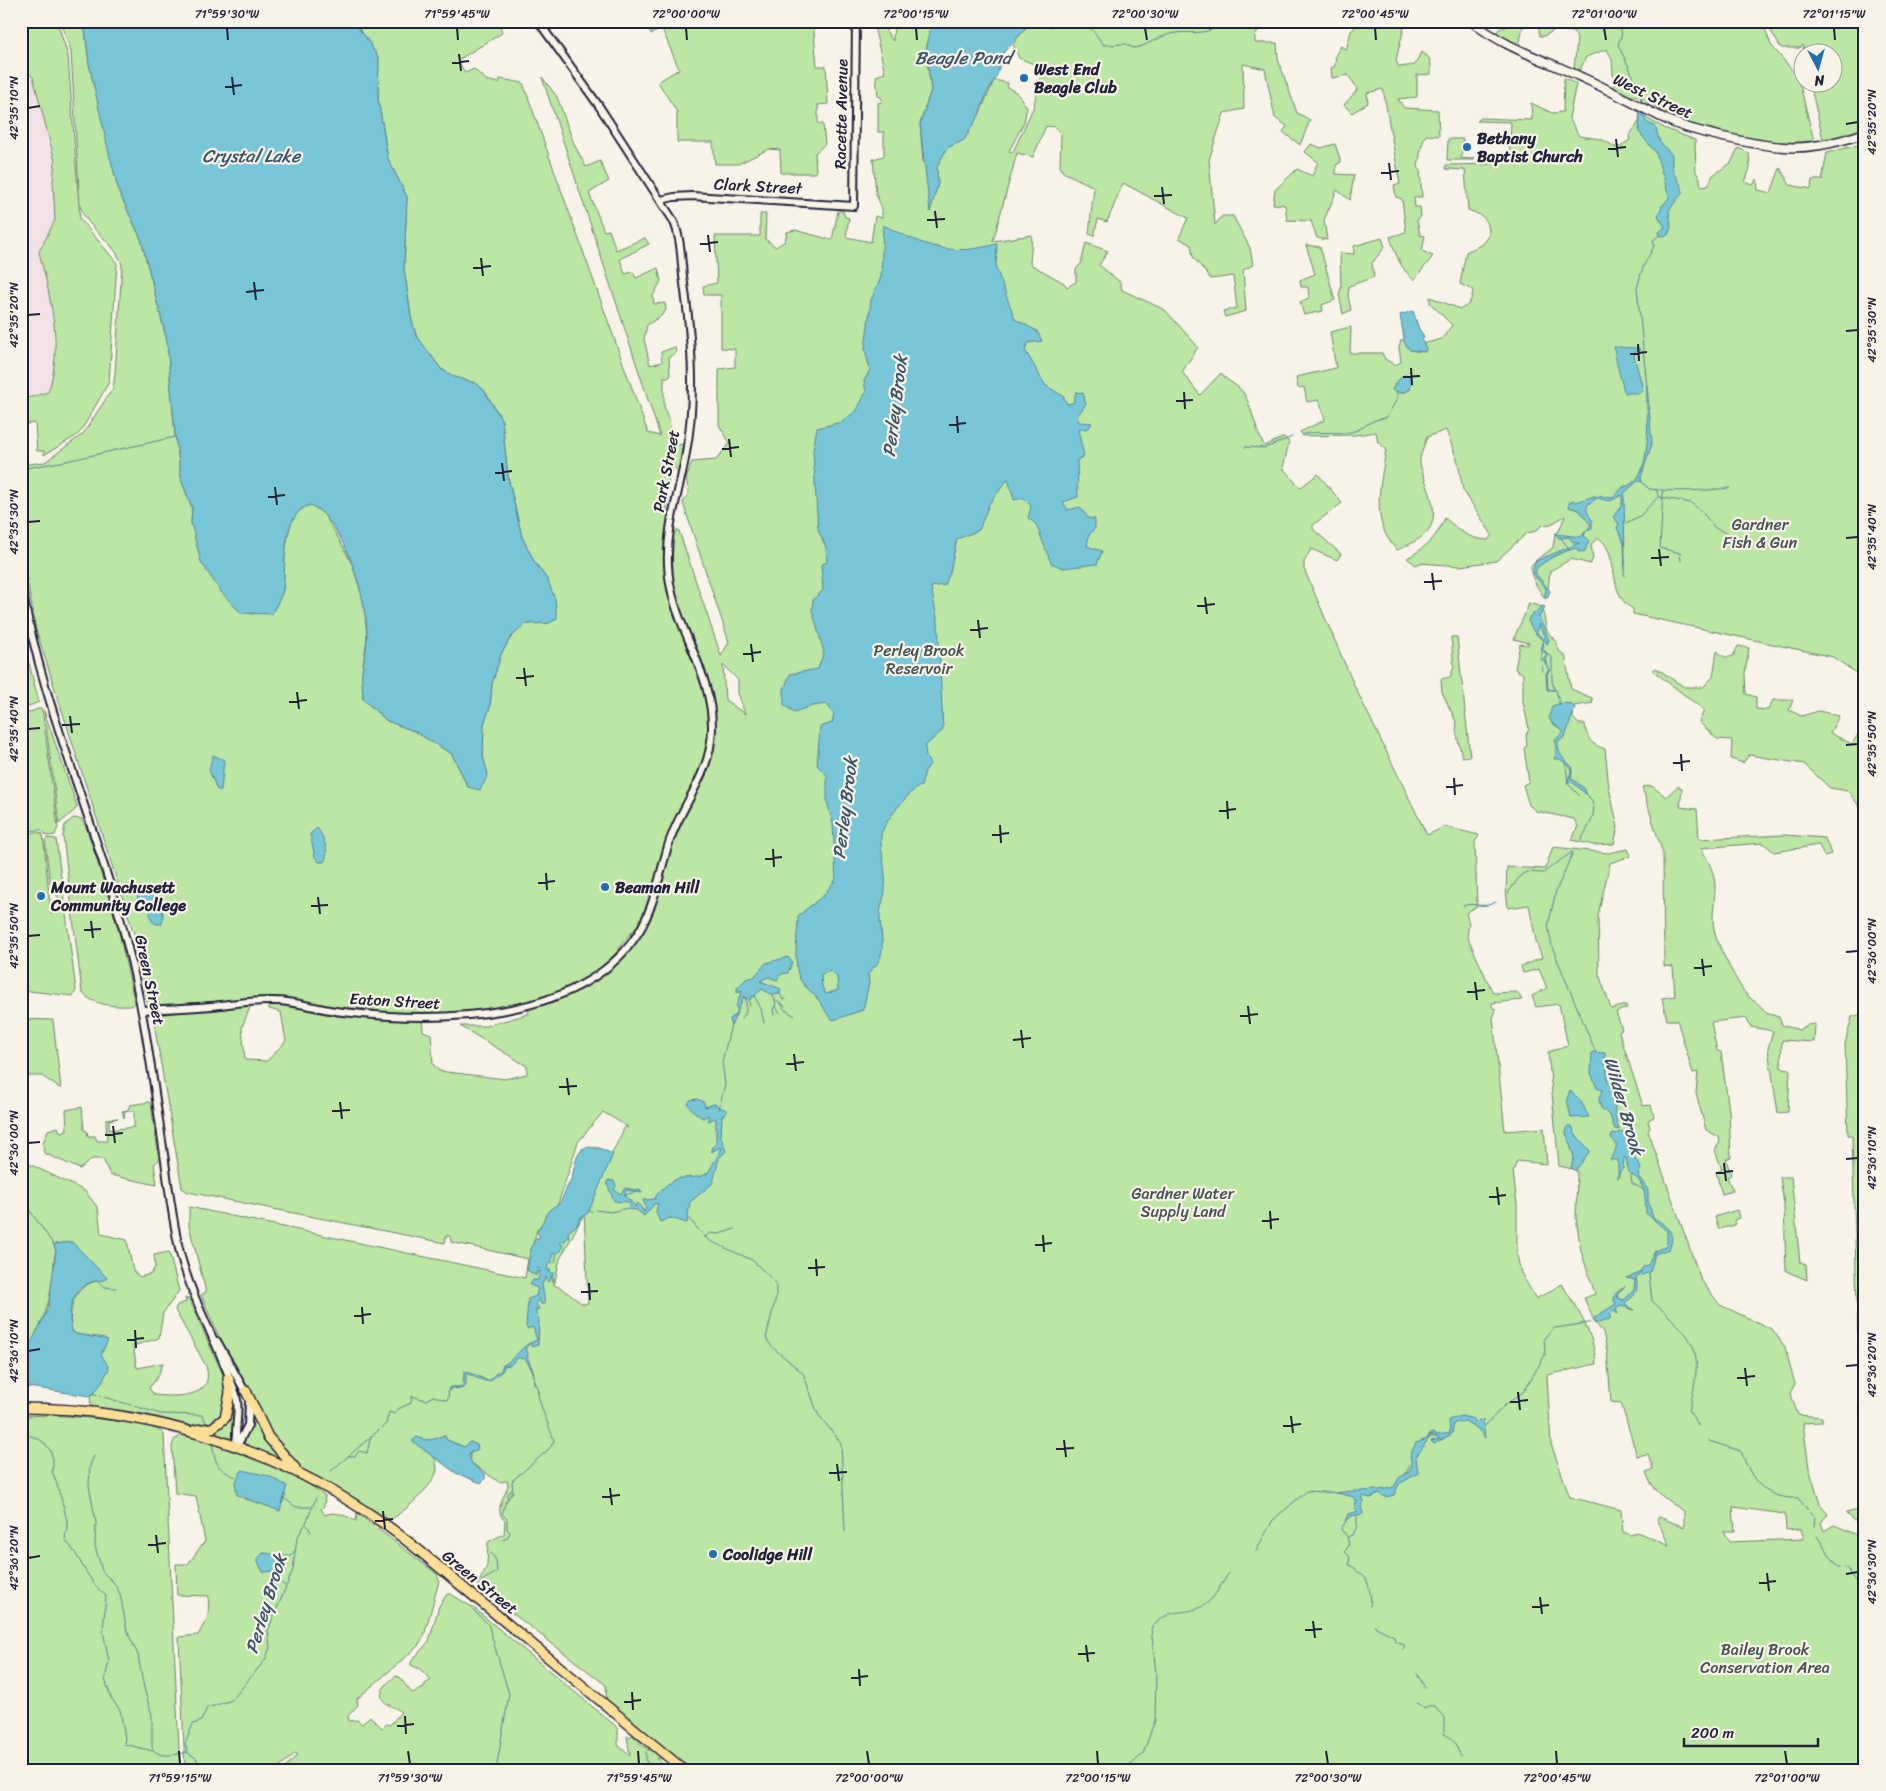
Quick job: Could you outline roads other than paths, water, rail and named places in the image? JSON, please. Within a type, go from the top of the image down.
[{"type":"highway","points":[[188,1430],[212,1428],[223,1421],[229,1402],[228,1378]]},
{"type":"highway","points":[[246,1391],[270,1440],[300,1474]]},
{"type":"highway","points":[[21,1408],[96,1412],[188,1430],[237,1446]]},
{"type":"highway","name":"Green Street","points":[[237,1446],[300,1474],[350,1501],[400,1536],[684,1770]]},
{"type":"main road","name":"West Street","points":[[1471,21],[1506,45],[1585,78],[1642,108],[1692,129],[1760,145],[1784,148],[1825,146],[1865,133]]},
{"type":"street","name":"Park Street","points":[[538,21],[573,68],[661,200],[674,223],[678,236],[692,367],[687,447],[668,530],[668,576],[676,609],[708,688],[712,734],[704,771],[673,831],[649,911],[638,933],[629,945]]},
{"type":"street","name":"Racette Avenue","points":[[854,206],[856,21]]},
{"type":"street","name":"Clark Street","points":[[661,200],[692,196],[854,206]]},
{"type":"street","name":"Green Street","points":[[21,583],[45,688],[111,885],[129,952],[142,1010],[172,1216],[180,1255],[197,1303],[238,1402],[235,1434],[237,1446]]},
{"type":"street","name":"Eaton Street","points":[[142,1010],[274,1000],[349,1013],[432,1017],[469,1015],[523,1006],[561,994],[596,975],[629,945]]},
{"type":"street","name":"Green Street","points":[[197,1303],[246,1391],[250,1405],[249,1421],[237,1446]]},
{"type":"water","name":"Crystal Lake","points":[[84,21],[351,21],[366,37],[379,59],[378,98],[388,159],[407,197],[404,268],[411,317],[416,335],[441,369],[455,377],[475,383],[484,390],[502,421],[508,477],[522,537],[534,561],[548,581],[555,599],[557,619],[549,623],[526,624],[511,637],[501,654],[492,684],[490,707],[484,724],[483,756],[488,775],[480,790],[468,787],[452,754],[414,731],[387,721],[363,699],[362,675],[367,638],[359,584],[344,545],[323,514],[311,505],[301,509],[294,517],[287,540],[282,592],[272,614],[241,613],[221,592],[201,562],[191,523],[192,508],[182,482],[175,435],[167,341],[141,239],[119,192],[89,64]]},
{"type":"water","name":"Beagle Pond","points":[[932,21],[1031,21],[1003,53],[997,75],[987,93],[979,115],[964,140],[947,148],[937,167],[938,184],[930,212],[920,124],[931,90],[926,51]]},
{"type":"water","points":[[1640,111],[1647,123],[1655,126],[1660,142],[1672,155],[1674,173],[1683,192],[1669,210],[1671,227],[1668,235],[1661,236],[1658,233],[1665,227],[1658,216],[1662,206],[1669,198],[1656,153],[1639,132]]},
{"type":"water","name":"Perley Brook Reservoir","points":[[883,225],[912,239],[938,247],[965,249],[997,244],[996,268],[1015,319],[1037,331],[1042,341],[1028,343],[1025,350],[1045,385],[1063,396],[1067,404],[1073,403],[1076,392],[1083,393],[1086,404],[1077,416],[1079,422],[1092,423],[1089,428],[1078,430],[1084,456],[1077,460],[1078,497],[1063,502],[1068,510],[1080,507],[1088,518],[1095,519],[1095,528],[1089,535],[1087,546],[1102,551],[1097,564],[1063,568],[1051,563],[1036,524],[1028,518],[1031,506],[1023,498],[1014,500],[1008,479],[989,504],[979,530],[957,539],[950,572],[945,585],[931,587],[938,623],[943,730],[925,746],[926,757],[930,764],[925,771],[921,786],[916,788],[898,808],[886,823],[881,835],[885,882],[880,912],[882,952],[875,966],[868,973],[869,983],[863,1010],[833,1020],[818,999],[801,981],[798,975],[796,950],[798,916],[824,895],[836,879],[833,824],[827,801],[827,775],[817,765],[820,727],[832,723],[834,715],[827,704],[812,706],[794,712],[784,705],[784,689],[790,674],[818,669],[824,652],[812,610],[813,600],[823,590],[821,565],[827,562],[826,547],[818,530],[813,450],[817,428],[842,422],[857,410],[866,392],[864,381],[870,370],[865,349],[871,300],[881,277]],"holes":[[[831,971],[837,977],[838,990],[826,994],[822,987],[821,974]]]},
{"type":"water","points":[[1413,311],[1419,329],[1424,336],[1422,341],[1426,348],[1425,352],[1410,350],[1405,344],[1400,315]]},
{"type":"water","points":[[1614,347],[1639,348],[1640,351],[1636,351],[1634,356],[1643,389],[1640,393],[1625,393]]},
{"type":"water","points":[[1404,375],[1408,375],[1412,381],[1410,390],[1401,393],[1392,390],[1396,382]]},
{"type":"water","points":[[1647,385],[1652,444],[1641,477],[1642,482],[1638,481],[1624,493],[1625,567],[1624,543],[1617,528],[1619,524],[1613,517],[1622,505],[1622,495],[1610,501],[1597,498],[1587,505],[1587,512],[1592,520],[1592,528],[1586,531],[1591,525],[1579,510],[1569,507],[1569,503],[1573,500],[1576,502],[1594,496],[1613,498],[1623,487],[1634,482],[1641,472],[1647,443]]},
{"type":"water","points":[[1586,531],[1584,536],[1589,540],[1585,551],[1579,552],[1577,548],[1566,551],[1536,569],[1536,574],[1550,591],[1547,598],[1544,598],[1546,589],[1532,573],[1536,561],[1579,543],[1573,542],[1569,537],[1559,538],[1555,534],[1581,537]]},
{"type":"water","points":[[1543,606],[1545,607],[1539,617],[1549,640],[1547,644],[1539,624],[1536,632],[1544,640],[1543,649],[1548,654],[1545,660],[1550,670],[1547,674],[1548,689],[1555,690],[1547,690],[1546,673],[1549,670],[1543,659],[1547,654],[1541,650],[1543,641],[1534,632],[1528,621],[1529,617]]},
{"type":"water","points":[[1561,703],[1571,704],[1575,708],[1565,737],[1558,741],[1559,750],[1562,757],[1573,768],[1571,778],[1584,788],[1587,795],[1571,781],[1567,784],[1572,769],[1560,759],[1554,759],[1556,754],[1555,740],[1564,732],[1551,722],[1549,717],[1552,706]]},
{"type":"water","points":[[213,755],[224,760],[221,790],[217,790],[209,770]]},
{"type":"water","points":[[317,828],[322,835],[325,845],[326,858],[324,862],[319,862],[315,857],[310,834]]},
{"type":"water","points":[[153,887],[162,910],[162,924],[156,924],[152,921],[147,902],[139,900],[137,896],[138,891]]},
{"type":"water","points":[[788,957],[792,962],[788,973],[781,974],[777,980],[768,977],[760,981],[781,989],[780,994],[772,995],[762,989],[755,997],[752,996],[750,1000],[748,998],[745,999],[744,996],[737,1011],[736,1006],[742,991],[737,993],[737,988],[746,979],[754,977],[766,963]]},
{"type":"water","points":[[736,1015],[731,1026],[730,1019]]},
{"type":"water","points":[[1592,1052],[1605,1053],[1608,1083],[1614,1089],[1615,1116],[1619,1130],[1615,1129],[1610,1116],[1601,1108],[1599,1099],[1602,1090],[1597,1088],[1591,1073]]},
{"type":"water","points":[[1570,1090],[1581,1102],[1589,1117],[1571,1118],[1567,1099]]},
{"type":"water","points":[[697,1099],[704,1102],[705,1107],[714,1104],[726,1110],[727,1112],[722,1116],[721,1137],[726,1151],[719,1158],[713,1183],[690,1202],[687,1223],[670,1218],[660,1222],[656,1212],[658,1203],[654,1204],[644,1216],[637,1210],[627,1209],[631,1205],[628,1202],[614,1201],[607,1183],[608,1180],[614,1181],[616,1185],[614,1190],[621,1194],[625,1188],[642,1191],[642,1193],[626,1190],[625,1195],[636,1207],[638,1203],[644,1212],[646,1207],[643,1200],[655,1199],[662,1189],[670,1183],[678,1179],[698,1177],[708,1173],[722,1148],[712,1152],[711,1148],[716,1144],[716,1118],[708,1121],[708,1115],[703,1118],[694,1112],[688,1104],[690,1100]]},
{"type":"water","points":[[1568,1126],[1572,1126],[1575,1134],[1590,1151],[1575,1171],[1571,1168],[1574,1157],[1566,1133]]},
{"type":"water","points":[[1628,1132],[1632,1141],[1628,1147],[1641,1168],[1638,1176],[1648,1190],[1648,1201],[1653,1218],[1666,1226],[1672,1239],[1669,1249],[1655,1254],[1650,1272],[1636,1277],[1636,1292],[1632,1298],[1625,1302],[1628,1307],[1635,1310],[1621,1306],[1616,1309],[1618,1314],[1614,1311],[1611,1313],[1610,1319],[1595,1323],[1595,1317],[1616,1304],[1614,1301],[1615,1294],[1625,1286],[1617,1295],[1618,1298],[1624,1300],[1634,1290],[1635,1280],[1626,1278],[1640,1273],[1643,1267],[1648,1265],[1655,1251],[1667,1246],[1667,1231],[1646,1213],[1644,1190],[1639,1181],[1629,1173],[1626,1158],[1624,1158],[1623,1169],[1620,1171],[1618,1178],[1618,1160],[1610,1160],[1616,1146],[1616,1143],[1611,1138],[1612,1135]]},
{"type":"water","points":[[587,1147],[599,1148],[613,1154],[588,1213],[580,1218],[577,1225],[568,1232],[569,1238],[559,1242],[563,1245],[561,1251],[552,1254],[552,1263],[548,1264],[547,1270],[551,1270],[549,1272],[554,1273],[548,1282],[546,1277],[542,1284],[545,1304],[541,1304],[539,1298],[536,1304],[539,1309],[535,1310],[539,1320],[538,1345],[531,1347],[532,1344],[529,1344],[525,1349],[528,1353],[527,1356],[533,1372],[525,1358],[521,1359],[519,1357],[510,1365],[504,1366],[502,1372],[492,1380],[487,1381],[501,1371],[502,1366],[523,1348],[531,1342],[537,1340],[533,1327],[528,1329],[526,1327],[528,1299],[536,1296],[538,1288],[530,1285],[533,1280],[538,1280],[540,1270],[537,1268],[536,1276],[527,1270],[530,1254],[536,1238],[540,1237],[537,1232],[549,1210],[560,1203],[572,1177],[577,1157],[582,1149]]},
{"type":"water","points":[[72,1242],[107,1278],[84,1286],[79,1290],[72,1303],[70,1317],[72,1331],[76,1334],[108,1340],[101,1354],[109,1368],[98,1387],[90,1396],[21,1386],[21,1363],[48,1309],[56,1251],[54,1246],[55,1244]]},
{"type":"water","points":[[464,1371],[487,1381],[466,1373],[466,1386],[461,1389],[452,1388],[448,1391],[450,1387],[463,1387]]},
{"type":"water","points":[[1461,1416],[1474,1419],[1475,1422],[1483,1420],[1485,1438],[1478,1429],[1465,1421],[1454,1423],[1452,1434],[1434,1444],[1431,1441],[1440,1439],[1431,1435],[1416,1457],[1418,1473],[1399,1484],[1394,1495],[1385,1497],[1379,1493],[1371,1498],[1362,1496],[1364,1502],[1361,1507],[1363,1514],[1351,1516],[1345,1521],[1348,1514],[1358,1511],[1354,1507],[1357,1502],[1354,1497],[1337,1493],[1394,1487],[1399,1478],[1409,1472],[1412,1466],[1410,1455],[1416,1443],[1427,1439],[1431,1433],[1439,1435],[1450,1433],[1449,1420]]},
{"type":"water","points":[[444,1435],[447,1440],[464,1447],[470,1442],[477,1445],[478,1449],[470,1453],[469,1456],[472,1464],[485,1474],[485,1479],[481,1483],[456,1473],[412,1441],[417,1437],[431,1440]]},
{"type":"water","points":[[242,1470],[269,1476],[287,1486],[280,1511],[237,1495],[235,1483]]},
{"type":"water","points":[[263,1553],[279,1555],[286,1560],[277,1571],[263,1572],[257,1560]]},
{"type":"water","points":[[1865,1595],[1865,1687],[1858,1667],[1862,1640],[1862,1597]]},
{"type":"waterway","name":"Perley Brook","points":[[1085,21],[1104,45],[1126,44],[1133,48],[1174,33],[1211,30],[1223,21]]},
{"type":"waterway","name":"Wilder Brook","points":[[1616,21],[1622,33],[1618,45],[1642,94],[1642,104]]},
{"type":"waterway","name":"Wilder Brook","points":[[1647,387],[1637,288],[1643,267],[1654,246],[1653,240],[1661,234]]},
{"type":"waterway","points":[[1303,434],[1351,432],[1375,420],[1386,418],[1397,399],[1397,392]]},
{"type":"waterway","points":[[21,469],[175,437]]},
{"type":"waterway","points":[[1245,447],[1265,448],[1292,437]]},
{"type":"waterway","points":[[1642,482],[1649,489],[1659,490],[1690,491],[1730,488]]},
{"type":"waterway","points":[[1656,490],[1659,497],[1691,503],[1702,512],[1715,528],[1735,537]]},
{"type":"waterway","points":[[1663,491],[1660,548],[1680,553],[1681,561]]},
{"type":"waterway","points":[[1626,523],[1640,516],[1659,496]]},
{"type":"waterway","points":[[1561,538],[1569,549]]},
{"type":"waterway","points":[[1625,560],[1625,576]]},
{"type":"waterway","name":"Wilder Brook","points":[[1542,671],[1541,655],[1543,651]]},
{"type":"waterway","name":"Wilder Brook","points":[[1549,655],[1552,657],[1552,682],[1555,690]]},
{"type":"waterway","name":"Wilder Brook","points":[[1556,690],[1560,705]]},
{"type":"waterway","points":[[1566,765],[1568,784],[1580,796]]},
{"type":"waterway","name":"Wilder Brook","points":[[1581,840],[1594,812],[1592,801],[1588,796]]},
{"type":"waterway","points":[[1508,893],[1521,875],[1526,872],[1543,873],[1572,852]]},
{"type":"waterway","name":"Wilder Brook","points":[[1573,852],[1556,891],[1548,926],[1552,947],[1596,1053]]},
{"type":"waterway","points":[[1463,906],[1470,904],[1486,905],[1496,902]]},
{"type":"waterway","points":[[780,994],[783,1000],[786,999]]},
{"type":"waterway","points":[[773,995],[776,1004],[773,1009],[774,1015]]},
{"type":"waterway","points":[[755,997],[761,1009],[764,1023]]},
{"type":"waterway","points":[[741,1020],[746,1012],[746,998]]},
{"type":"waterway","points":[[749,1000],[750,1006]]},
{"type":"waterway","points":[[776,1000],[785,1006]]},
{"type":"waterway","points":[[780,1002],[785,1010],[795,1016]]},
{"type":"waterway","points":[[775,1006],[780,1013]]},
{"type":"waterway","name":"Perley Brook","points":[[719,1109],[725,1084],[722,1062],[731,1025]]},
{"type":"waterway","points":[[1631,1176],[1632,1183],[1642,1189]]},
{"type":"waterway","points":[[624,1195],[637,1192]]},
{"type":"waterway","points":[[21,1198],[54,1245]]},
{"type":"waterway","points":[[596,1210],[611,1212],[627,1208]]},
{"type":"waterway","points":[[689,1219],[705,1237],[710,1233],[719,1234],[735,1229]]},
{"type":"waterway","points":[[705,1237],[752,1260],[776,1283],[776,1297],[766,1338],[772,1347],[803,1373],[818,1414],[841,1443],[845,1532]]},
{"type":"waterway","points":[[555,1263],[557,1253]]},
{"type":"waterway","points":[[536,1271],[540,1272]]},
{"type":"waterway","points":[[1649,1273],[1652,1301],[1680,1327],[1694,1348],[1696,1374],[1689,1411],[1699,1426]]},
{"type":"waterway","points":[[552,1275],[555,1282]]},
{"type":"waterway","points":[[551,1276],[553,1283]]},
{"type":"waterway","points":[[97,1281],[105,1287],[116,1288]]},
{"type":"waterway","name":"Wilder Brook","points":[[1484,1427],[1505,1405],[1524,1391],[1545,1355],[1544,1338],[1555,1328],[1595,1322]]},
{"type":"waterway","name":"Perley Brook","points":[[455,1387],[463,1387]]},
{"type":"waterway","name":"Perley Brook","points":[[331,1471],[386,1424],[389,1412],[395,1414],[398,1409],[411,1403],[412,1396],[426,1400],[433,1396],[446,1400],[448,1399],[449,1388]]},
{"type":"waterway","points":[[503,1540],[508,1537],[510,1532],[507,1529],[507,1519],[502,1514],[506,1501],[513,1492],[512,1481],[550,1448],[554,1441],[540,1404],[538,1392]]},
{"type":"waterway","points":[[94,1394],[161,1414],[202,1415],[207,1424]]},
{"type":"waterway","points":[[21,1434],[29,1435],[41,1441],[50,1450],[53,1463],[52,1471],[67,1521],[65,1540],[71,1546],[94,1584],[106,1596],[103,1631],[109,1661],[105,1679],[111,1698],[120,1710],[125,1738],[124,1744],[153,1751]]},
{"type":"waterway","points":[[348,1456],[355,1456],[359,1451],[367,1453],[371,1436]]},
{"type":"waterway","name":"Wilder Brook","points":[[1428,1438],[1437,1436]]},
{"type":"waterway","points":[[1709,1441],[1741,1451],[1750,1471],[1761,1486],[1776,1495],[1798,1498],[1815,1518],[1814,1526]]},
{"type":"waterway","points":[[212,1443],[218,1465],[224,1471],[236,1477]]},
{"type":"waterway","points":[[94,1456],[90,1465],[89,1486],[96,1522],[95,1546],[102,1571],[114,1583],[120,1594],[127,1631],[138,1655],[144,1688],[152,1715],[152,1747],[158,1754],[163,1755],[188,1752]]},
{"type":"waterway","name":"Wilder Brook","points":[[1405,1475],[1411,1463]]},
{"type":"waterway","points":[[508,1499],[508,1493],[512,1490]]},
{"type":"waterway","name":"Wilder Brook","points":[[1256,1551],[1273,1520],[1307,1491],[1338,1493]]},
{"type":"waterway","name":"Perley Brook","points":[[199,1770],[197,1759],[188,1753],[185,1744],[193,1724],[201,1721],[207,1708],[232,1700],[265,1660],[270,1648],[268,1630],[293,1570],[297,1538],[306,1523],[316,1498]]},
{"type":"waterway","points":[[285,1499],[296,1507],[311,1507]]},
{"type":"waterway","points":[[1348,1537],[1352,1535],[1357,1527],[1357,1516]]},
{"type":"waterway","points":[[1346,1521],[1341,1529],[1347,1537],[1349,1545],[1345,1552],[1350,1557],[1349,1565],[1366,1579],[1370,1592],[1370,1606]]},
{"type":"waterway","points":[[307,1525],[311,1532]]},
{"type":"waterway","points":[[1817,1536],[1838,1567],[1847,1568],[1856,1581],[1865,1584]]},
{"type":"waterway","points":[[282,1556],[291,1556],[294,1551]]},
{"type":"waterway","points":[[483,1592],[483,1580],[497,1572],[496,1560],[491,1553]]},
{"type":"waterway","points":[[272,1571],[274,1578],[285,1586]]},
{"type":"waterway","name":"Wilder Brook","points":[[1125,1770],[1143,1754],[1155,1720],[1156,1673],[1151,1628],[1165,1616],[1193,1610],[1206,1604],[1229,1573]]},
{"type":"waterway","points":[[473,1610],[488,1624],[509,1694],[496,1770]]},
{"type":"waterway","points":[[1374,1626],[1394,1636],[1395,1641],[1405,1645],[1403,1649]]},
{"type":"waterway","points":[[1417,1674],[1425,1688]]},
{"type":"waterway","points":[[1417,1703],[1425,1709],[1427,1706],[1435,1706],[1444,1718],[1444,1734],[1453,1741],[1461,1757]]},
{"type":"waterway","points":[[646,1752],[646,1760],[651,1770]]},
{"type":"place","name":"West End Beagle Club","points":[[1024,78]]},
{"type":"place","name":"Bethany Baptist Church","points":[[1467,147]]},
{"type":"place","name":"Beaman Hill","points":[[605,887]]},
{"type":"place","name":"Mount Wachusett Community College","points":[[41,896]]},
{"type":"place","name":"Coolidge Hill","points":[[713,1554]]},
{"type":"park label","name":"Gardner Fish & Gun","points":[[1760,533]]},
{"type":"park label","name":"Gardner Water Supply Land","points":[[1183,1202]]},
{"type":"park label","name":"Bailey Brook Conservation Area","points":[[1765,1658]]}]
